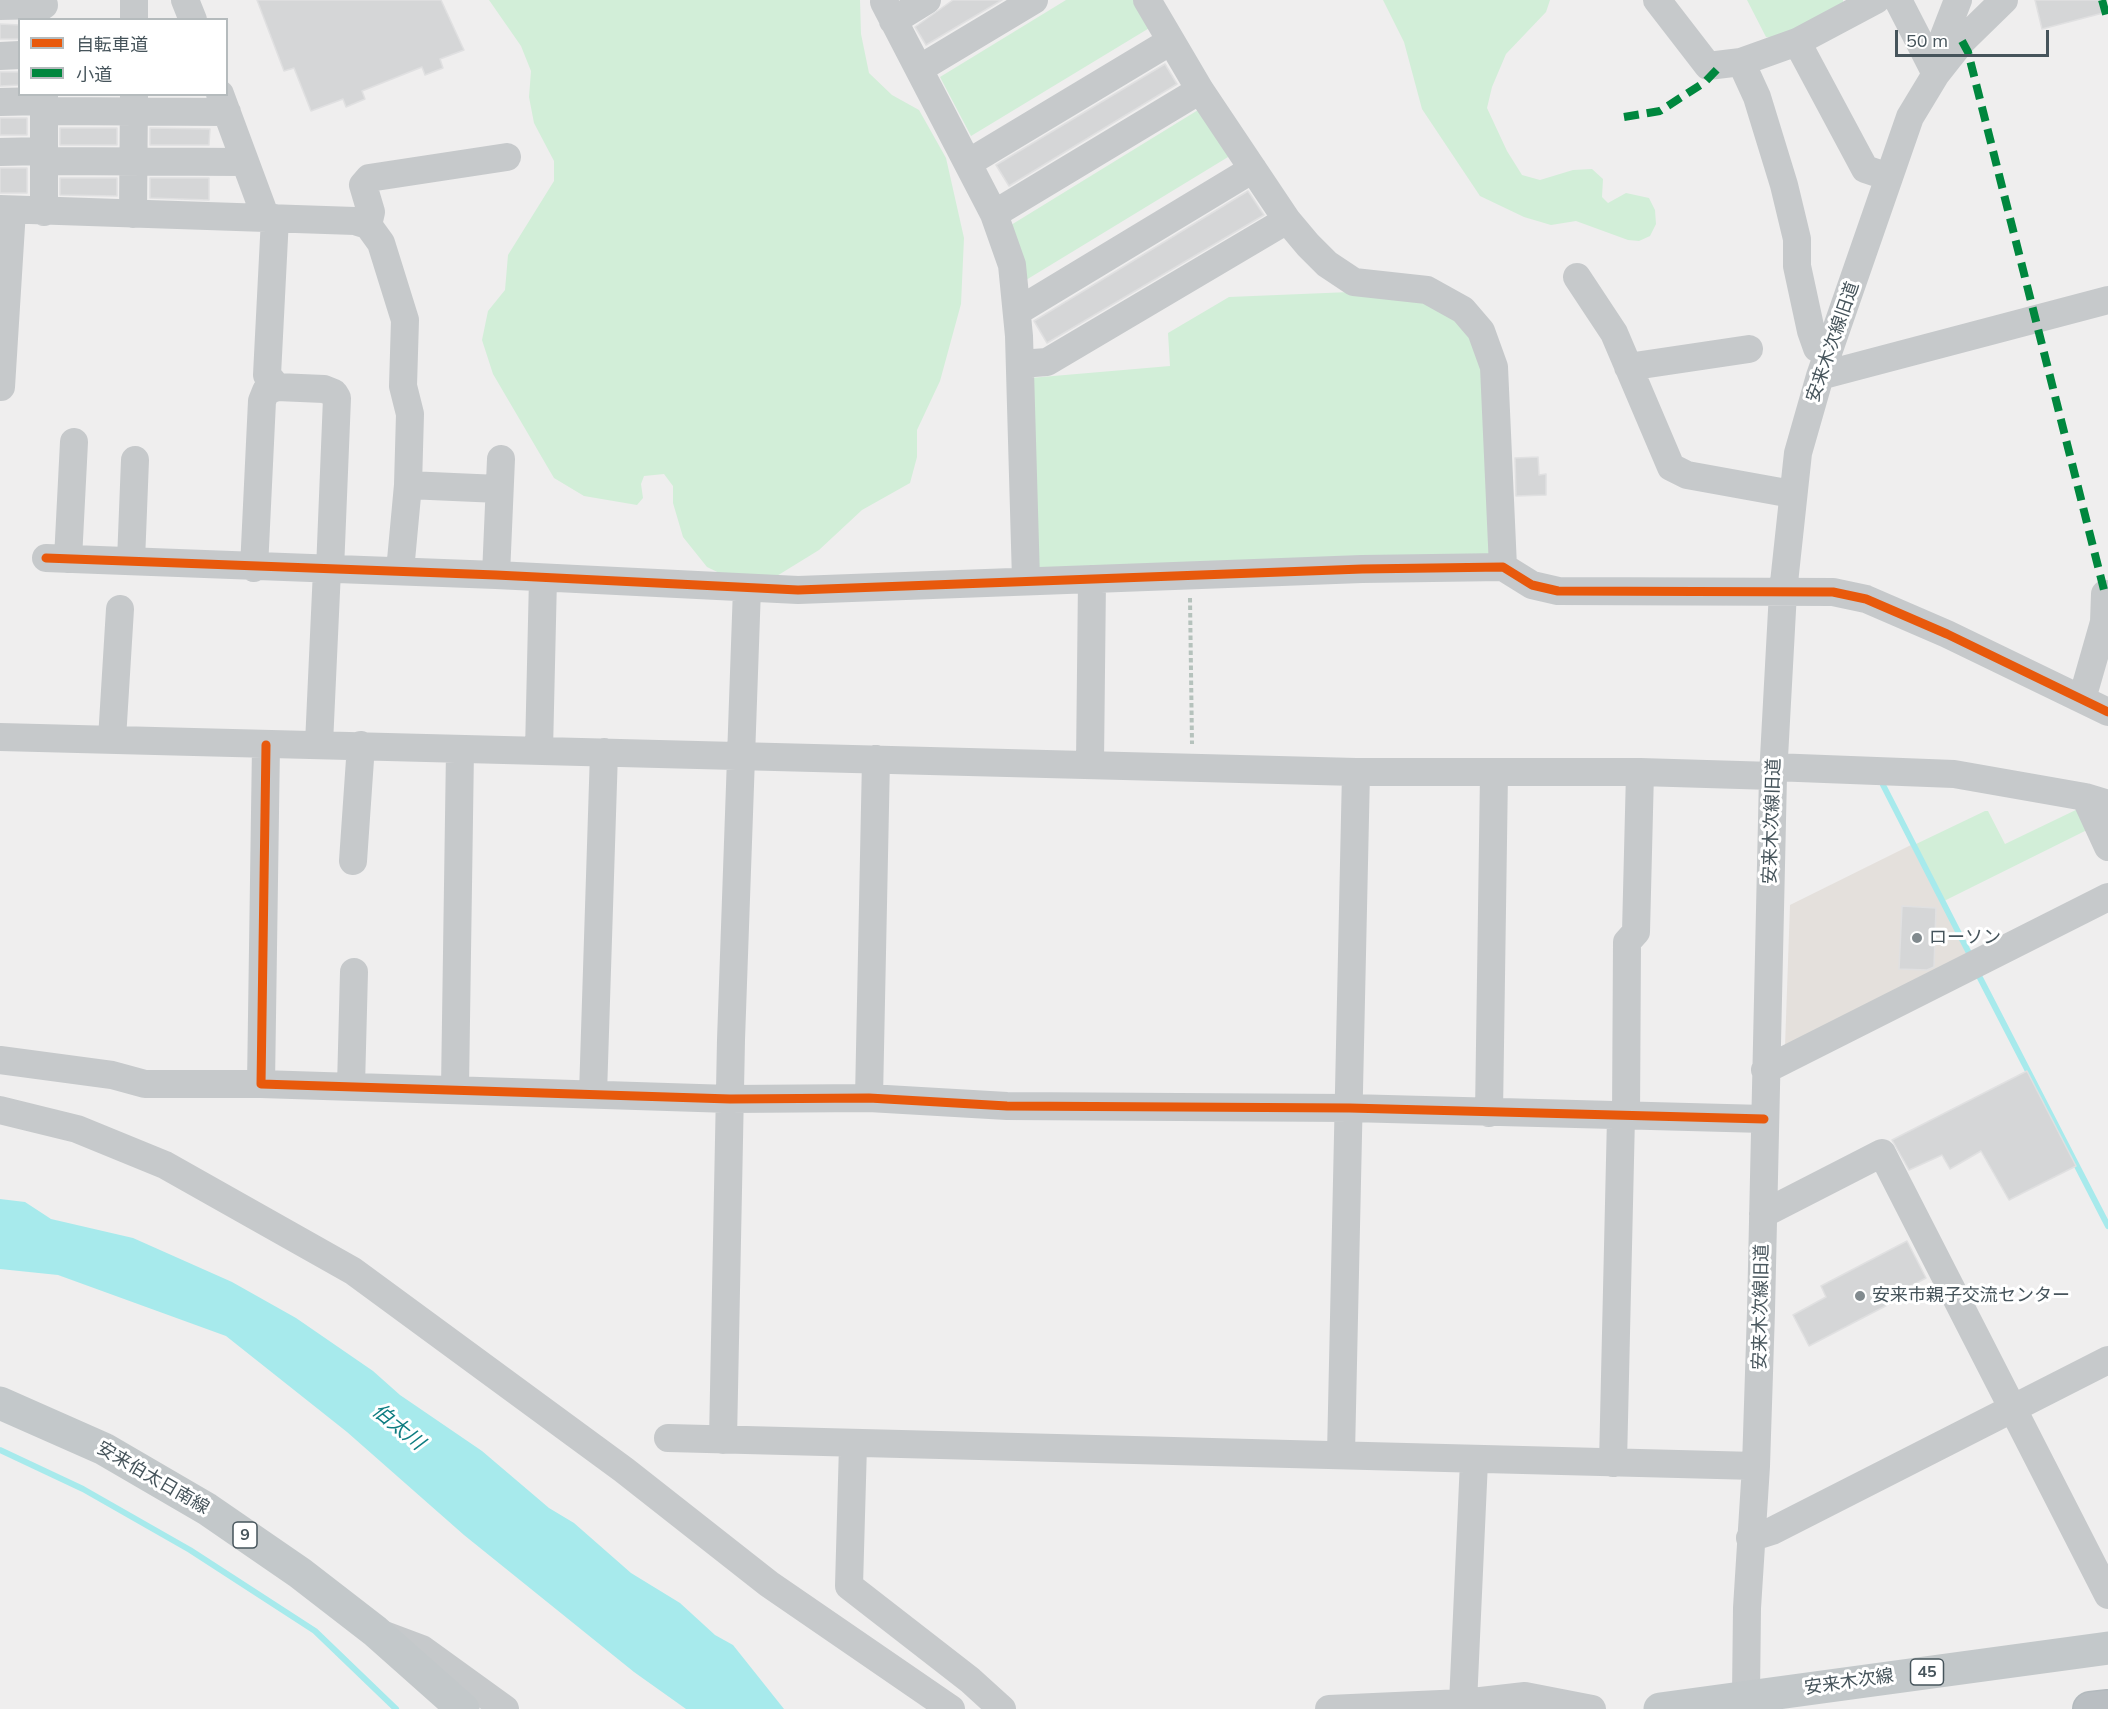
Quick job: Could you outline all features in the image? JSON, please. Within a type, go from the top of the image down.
[{"type":"highway","points":[[2090,1709],[2108,1707]]},
{"type":"main road","name":"安来伯太日南線","points":[[0,1403],[104,1449],[207,1509],[300,1573],[375,1631],[463,1709]]},
{"type":"main road","name":"安来木次線","points":[[1660,1709],[1746,1702],[2108,1648]]},
{"type":"street","points":[[134,0],[134,18]]},
{"type":"street","points":[[185,0],[192,18]]},
{"type":"street","points":[[927,0],[888,11],[994,214],[1012,265],[1018,311],[1026,580]]},
{"type":"street","points":[[919,69],[1034,0]]},
{"type":"street","points":[[1147,0],[1200,90],[1287,220],[1327,264],[1354,282],[1427,290],[1463,310],[1481,331],[1494,367],[1503,567]]},
{"type":"street","points":[[1657,0],[1708,66],[1741,62],[1797,42],[1876,0]]},
{"type":"street","points":[[1898,0],[1936,74]]},
{"type":"street","points":[[1936,74],[1944,36],[1958,0]]},
{"type":"street","name":"安来木次線旧道","points":[[1746,1702],[1750,1538],[1756,1466],[1773,771],[1784,592],[1792,494],[1798,453],[1824,365],[1910,117],[1936,74],[1962,41],[2004,0]]},
{"type":"street","points":[[0,6],[44,8]]},
{"type":"street","points":[[968,163],[1171,41]]},
{"type":"street","points":[[1797,42],[1865,169],[1889,177]]},
{"type":"street","points":[[0,56],[18,55]]},
{"type":"street","points":[[1741,62],[1757,97],[1784,185],[1797,239],[1797,266],[1811,331],[1824,365],[2108,300]]},
{"type":"street","points":[[994,214],[1200,90]]},
{"type":"street","points":[[0,102],[224,103],[270,218],[267,375],[277,387]]},
{"type":"street","points":[[44,102],[44,212]]},
{"type":"street","points":[[133,214],[134,103]]},
{"type":"street","points":[[0,152],[133,162],[246,162]]},
{"type":"street","points":[[368,225],[371,212],[363,185],[369,178],[507,157]]},
{"type":"street","points":[[1018,311],[1253,169]]},
{"type":"street","points":[[1,387],[6,210],[355,221],[368,225],[381,243],[405,320],[403,386],[410,414],[408,485],[400,571]]},
{"type":"street","points":[[1020,364],[1047,362],[1287,220]]},
{"type":"street","points":[[1577,277],[1614,333],[1666,459],[1671,466],[1687,476],[1792,494]]},
{"type":"street","points":[[1628,367],[1749,349]]},
{"type":"street","points":[[254,568],[262,401],[266,391],[277,387],[324,389],[334,393],[337,398],[319,744]]},
{"type":"street","points":[[74,442],[57,558],[254,568],[496,575],[798,590],[1362,569],[1503,567],[1532,585],[1558,591],[1833,592],[1866,599],[1938,629],[2108,712]]},
{"type":"street","points":[[496,575],[501,459]]},
{"type":"street","points":[[131,561],[135,460]]},
{"type":"street","points":[[408,485],[499,489]]},
{"type":"street","points":[[539,751],[543,578]]},
{"type":"street","points":[[1090,763],[1092,579]]},
{"type":"street","points":[[723,1440],[730,1099],[747,588]]},
{"type":"street","points":[[2082,699],[2104,622],[2105,594]]},
{"type":"street","points":[[112,739],[120,609]]},
{"type":"street","points":[[0,737],[267,745],[361,745],[460,750],[1090,763],[1356,772],[1773,771],[1954,774],[2096,801],[2108,847]]},
{"type":"street","points":[[261,1084],[267,745]]},
{"type":"street","points":[[353,861],[361,745]]},
{"type":"street","points":[[455,1088],[460,750]]},
{"type":"street","points":[[593,1094],[604,752]]},
{"type":"street","points":[[869,1098],[876,759]]},
{"type":"street","points":[[1341,1454],[1356,772]]},
{"type":"street","points":[[1613,1463],[1627,942],[1636,932],[1640,772]]},
{"type":"street","points":[[1488,1113],[1494,773]]},
{"type":"street","points":[[1765,1070],[2108,897]]},
{"type":"street","points":[[351,1086],[354,972]]},
{"type":"street","points":[[0,1060],[112,1075],[145,1084],[455,1088],[730,1099],[869,1098],[1007,1106],[1350,1108],[1764,1119]]},
{"type":"street","points":[[0,1110],[77,1129],[165,1165],[353,1271],[624,1470],[770,1584],[951,1709]]},
{"type":"street","points":[[1763,1214],[1882,1153],[2108,1595]]},
{"type":"street","points":[[1750,1538],[1772,1531],[2108,1360]]},
{"type":"street","points":[[668,1438],[853,1445],[1341,1454],[1474,1461],[1756,1466]]},
{"type":"street","points":[[853,1445],[849,1586],[970,1680],[1002,1709]]},
{"type":"street","points":[[1463,1702],[1474,1461]]},
{"type":"street","points":[[375,1631],[422,1649],[505,1709]]},
{"type":"street","points":[[1329,1709],[1463,1702],[1525,1696],[1592,1709]]},
{"type":"path","points":[[1189,577],[1193,766]]},
{"type":"shaded area","points":[[1911,845],[1970,959],[1785,1047],[1790,905]]},
{"type":"green space","points":[[489,0],[860,0],[861,34],[869,73],[892,95],[919,110],[946,158],[964,238],[961,304],[940,381],[917,430],[917,457],[910,483],[862,510],[819,550],[767,582],[742,584],[707,567],[683,537],[673,503],[673,486],[664,474],[644,476],[641,484],[643,498],[637,505],[584,496],[554,478],[493,374],[482,340],[488,311],[505,290],[508,255],[554,181],[554,161],[534,123],[529,97],[531,71],[521,46]]},
{"type":"green space","points":[[1066,0],[1135,0],[1151,27],[971,136],[940,77]]},
{"type":"green space","points":[[1383,0],[1550,0],[1546,12],[1506,54],[1492,87],[1487,108],[1507,151],[1522,175],[1540,180],[1573,170],[1592,169],[1603,179],[1602,197],[1608,203],[1626,193],[1649,198],[1655,210],[1656,224],[1650,236],[1639,241],[1628,240],[1576,221],[1551,225],[1524,217],[1480,196],[1422,109],[1404,42]]},
{"type":"green space","points":[[1747,0],[1843,0],[1843,3],[1784,41],[1766,37]]},
{"type":"green space","points":[[1203,107],[1233,154],[1026,280],[1011,225]]},
{"type":"green space","points":[[1398,290],[1437,300],[1481,347],[1492,557],[1035,568],[1030,378],[1170,366],[1168,333],[1229,297]]},
{"type":"green space","points":[[2082,807],[2093,827],[1944,901],[1914,845],[1985,811],[1988,811],[2005,844]]},
{"type":"water","name":"伯太川","points":[[0,1199],[25,1202],[51,1219],[133,1238],[232,1282],[296,1318],[373,1371],[400,1395],[482,1451],[549,1508],[574,1523],[631,1573],[680,1603],[715,1635],[733,1645],[784,1709],[686,1709],[634,1672],[464,1535],[347,1432],[226,1336],[58,1275],[0,1269]]},
{"type":"building","points":[[257,0],[441,0],[464,50],[440,59],[443,68],[425,75],[422,67],[362,91],[365,99],[346,107],[343,99],[311,111],[294,68],[284,71]]},
{"type":"building","points":[[953,0],[1002,0],[926,45],[915,27]]},
{"type":"building","points":[[2035,0],[2099,0],[2103,13],[2042,29]]},
{"type":"building","points":[[0,24],[18,25],[18,39],[0,39]]},
{"type":"building","points":[[1165,64],[1177,84],[1009,186],[996,165]]},
{"type":"building","points":[[0,72],[18,72],[18,85],[0,86]]},
{"type":"building","points":[[0,118],[27,118],[27,135],[0,135]]},
{"type":"building","points":[[60,128],[117,128],[117,145],[60,145]]},
{"type":"building","points":[[150,128],[210,129],[209,145],[150,145]]},
{"type":"building","points":[[0,168],[27,168],[27,193],[0,193]]},
{"type":"building","points":[[60,178],[117,178],[117,196],[60,195]]},
{"type":"building","points":[[150,178],[209,178],[209,200],[150,198]]},
{"type":"building","points":[[1248,191],[1264,215],[1047,343],[1034,321]]},
{"type":"building","points":[[1538,457],[1539,475],[1546,474],[1546,495],[1516,496],[1515,458]]},
{"type":"building","name":"ローソン","points":[[1902,906],[1936,908],[1934,967],[1927,970],[1899,969]]},
{"type":"building","points":[[2027,1071],[2076,1166],[2009,1200],[1981,1151],[1950,1169],[1942,1155],[1909,1170],[1892,1140]]},
{"type":"building","name":"安来市親子交流センター","points":[[1907,1241],[1926,1278],[1894,1295],[1897,1300],[1809,1346],[1793,1315],[1826,1297],[1821,1286]]},
{"type":"waterway","points":[[1881,781],[1970,955]]},
{"type":"waterway","points":[[1978,974],[2108,1226]]},
{"type":"waterway","points":[[0,1450],[83,1489],[190,1550],[315,1631],[396,1709]]},
{"type":"marked path","points":[[2102,0],[2108,21]]},
{"type":"marked path","points":[[1962,41],[1968,52],[2105,594]]},
{"type":"marked path","points":[[1624,117],[1660,111],[1705,82],[1722,64]]},
{"type":"cycle path","points":[[46,558],[496,575],[798,590],[1362,569],[1503,567],[1532,585],[1558,591],[1833,592],[1866,599],[1947,634],[2108,712]]},
{"type":"cycle path","points":[[266,745],[261,1084],[730,1099],[869,1098],[1007,1106],[1350,1108],[1764,1119]]},
{"type":"place","name":"ローソン","points":[[1917,938]]},
{"type":"place","name":"安来市親子交流センター","points":[[1860,1296]]}]
